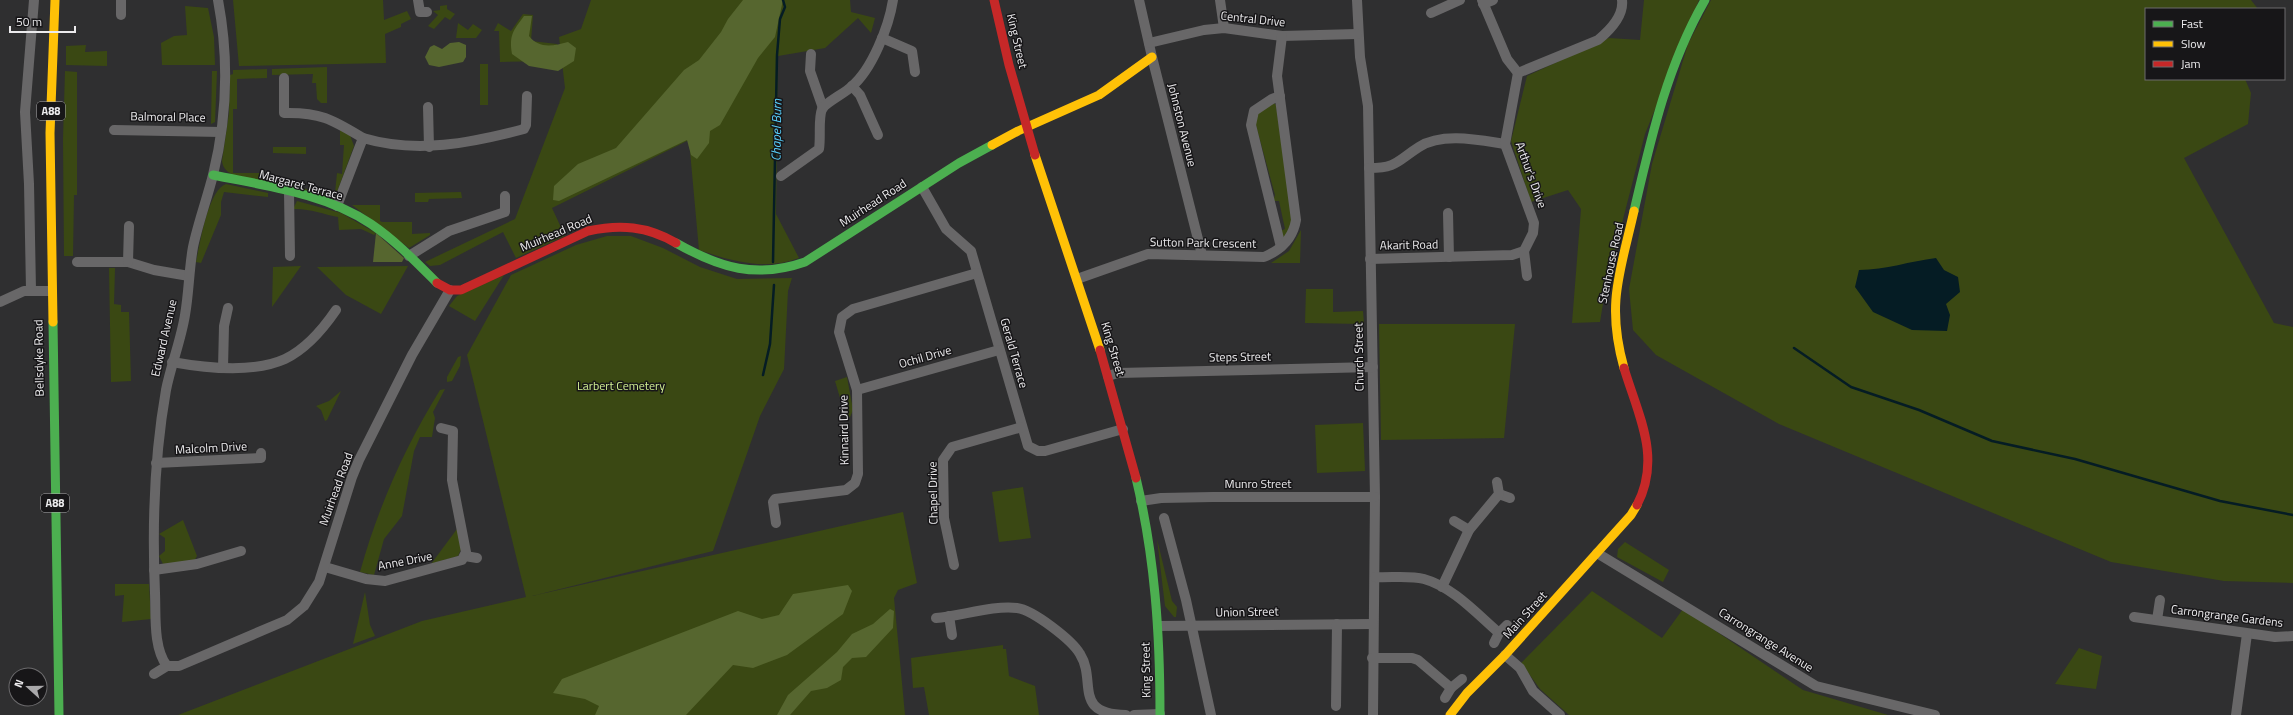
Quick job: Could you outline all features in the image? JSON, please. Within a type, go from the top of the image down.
[{"type":"street","points":[[31,290],[29,184],[25,112],[34,0]]},
{"type":"street","name":"Bellsdyke Road","points":[[55,0],[50,133],[51,291],[59,715]]},
{"type":"street","points":[[121,0],[121,15]]},
{"type":"street","name":"Edward Avenue","points":[[218,0],[221,16]]},
{"type":"street","name":"Edward Avenue","points":[[167,666],[163,660],[159,642],[154,570],[153,536],[156,463],[172,362],[185,314],[193,245],[213,175],[221,132],[225,95],[221,0]]},
{"type":"street","points":[[418,0],[420,12],[427,12]]},
{"type":"street","points":[[784,170],[819,149],[821,136],[820,115],[823,108],[852,86],[872,59],[882,38],[892,0]]},
{"type":"street","name":"King Street","points":[[994,0],[1002,40],[1026,128],[1108,376],[1142,501],[1150,554],[1158,626],[1160,715]]},
{"type":"street","name":"Johnston Avenue","points":[[1139,0],[1202,255]]},
{"type":"street","points":[[1220,0],[1224,28]]},
{"type":"street","name":"Church Street","points":[[1357,0],[1357,34],[1368,106],[1375,497],[1372,715]]},
{"type":"street","points":[[1431,13],[1460,0]]},
{"type":"street","points":[[1493,0],[1482,2],[1507,59],[1518,73],[1598,40],[1608,31],[1617,19],[1622,0]]},
{"type":"street","name":"Stenhouse Road","points":[[1618,530],[1637,505],[1646,481],[1648,466],[1645,440],[1614,326],[1615,297],[1652,136],[1675,57],[1705,0]]},
{"type":"street","name":"Central Drive","points":[[1149,43],[1204,30],[1224,28],[1282,36],[1357,34]]},
{"type":"street","name":"Sutton Park Crescent","points":[[1077,279],[1148,254],[1264,258],[1281,247],[1294,230],[1296,220],[1277,62],[1282,36]]},
{"type":"street","points":[[882,38],[912,51],[915,72]]},
{"type":"street","points":[[811,54],[810,71],[823,108]]},
{"type":"street","name":"Muirhead Road","points":[[154,674],[167,666],[179,666],[287,620],[304,606],[313,594],[324,567],[352,477],[359,460],[412,356],[450,290],[461,290],[588,231],[605,227],[624,226],[652,231],[704,257],[730,268],[758,272],[788,268],[805,262],[959,164],[1026,128],[1099,95],[1152,57]]},
{"type":"street","name":"Arthur's Drive","points":[[1518,73],[1505,144],[1534,223],[1533,233],[1524,251]]},
{"type":"street","points":[[284,78],[284,113],[314,114],[329,118],[363,138],[392,146],[428,147],[488,138],[524,129],[526,125],[527,96]]},
{"type":"street","points":[[852,86],[860,95],[876,129]]},
{"type":"street","points":[[1280,96],[1272,99],[1254,111],[1250,125],[1281,247]]},
{"type":"street","points":[[428,147],[430,111]]},
{"type":"street","name":"Balmoral Place","points":[[114,130],[221,132]]},
{"type":"street","points":[[337,206],[363,138]]},
{"type":"street","points":[[1369,168],[1386,168],[1399,162],[1419,147],[1446,140],[1460,138],[1505,144]]},
{"type":"street","name":"Margaret Terrace","points":[[213,175],[289,192],[337,206],[360,216],[385,233],[439,285],[450,290]]},
{"type":"street","name":"Gerald Terrace","points":[[922,187],[946,229],[969,248],[1028,446],[1038,451],[1123,429]]},
{"type":"street","points":[[289,192],[290,256]]},
{"type":"street","points":[[409,256],[449,231],[505,212],[504,196]]},
{"type":"street","name":"Akarit Road","points":[[1448,213],[1449,257]]},
{"type":"street","points":[[128,262],[129,226]]},
{"type":"street","points":[[1524,251],[1527,276]]},
{"type":"street","name":"Akarit Road","points":[[1370,259],[1512,255],[1524,251]]},
{"type":"street","points":[[77,262],[128,262],[154,270],[189,276]]},
{"type":"street","name":"Kinnaird Drive","points":[[776,523],[773,502],[775,499],[846,490],[855,483],[858,474],[857,390],[839,332],[839,324],[847,312],[977,273]]},
{"type":"street","points":[[0,302],[17,293],[31,290],[51,291]]},
{"type":"street","points":[[223,368],[224,326],[228,308]]},
{"type":"street","points":[[172,362],[223,368],[270,364],[286,358],[311,340],[336,310]]},
{"type":"street","name":"Ochil Drive","points":[[857,390],[999,350]]},
{"type":"street","name":"Steps Street","points":[[1108,376],[1118,373],[1373,367]]},
{"type":"street","name":"Chapel Drive","points":[[954,565],[944,518],[943,460],[945,455],[952,447],[1022,427]]},
{"type":"street","points":[[441,428],[453,431],[452,480],[466,545],[465,556],[477,558]]},
{"type":"street","name":"Malcolm Drive","points":[[156,463],[261,458],[261,453]]},
{"type":"street","points":[[1442,587],[1469,530],[1499,494],[1497,482]]},
{"type":"street","points":[[1499,494],[1510,498]]},
{"type":"street","name":"Munro Street","points":[[1142,501],[1191,498],[1375,497]]},
{"type":"street","points":[[1164,518],[1192,626],[1211,715]]},
{"type":"street","points":[[1454,522],[1469,530]]},
{"type":"street","name":"Main Street","points":[[1450,715],[1467,693],[1505,655],[1618,530]]},
{"type":"street","points":[[154,570],[197,564],[241,551]]},
{"type":"street","name":"Carrongrange Avenue","points":[[1597,552],[1816,686],[1935,715]]},
{"type":"street","name":"Anne Drive","points":[[324,567],[366,579],[385,581],[458,563],[465,556]]},
{"type":"street","points":[[1375,577],[1424,579],[1442,587],[1466,603],[1499,633]]},
{"type":"street","name":"Carrongrange Gardens","points":[[2157,620],[2160,600]]},
{"type":"street","points":[[936,618],[1011,608],[1025,610],[1033,614],[1063,636],[1080,654],[1088,691],[1093,703],[1101,712],[1126,715]]},
{"type":"street","points":[[949,616],[952,636]]},
{"type":"street","name":"Carrongrange Gardens","points":[[2134,617],[2247,634],[2275,637],[2293,636]]},
{"type":"street","points":[[1336,624],[1336,706]]},
{"type":"street","name":"Union Street","points":[[1158,626],[1373,624]]},
{"type":"street","points":[[1494,643],[1499,633],[1507,625]]},
{"type":"street","points":[[2236,715],[2247,634]]},
{"type":"street","points":[[1505,655],[1520,668],[1533,691],[1560,715]]},
{"type":"street","points":[[1372,658],[1412,658],[1418,660],[1452,688]]},
{"type":"street","points":[[1445,698],[1452,688],[1462,679]]},
{"type":"street","points":[[1134,715],[1160,715]]},
{"type":"green space","points":[[233,0],[383,0],[384,20],[407,11],[411,19],[401,24],[401,27],[385,34],[386,63],[239,66]]},
{"type":"green space","points":[[591,0],[850,0],[851,12],[875,18],[871,33],[858,18],[825,48],[778,56],[776,214],[799,258],[787,262],[761,264],[736,261],[699,250],[689,140],[552,208],[565,236],[516,258],[503,232],[440,265],[430,266],[425,262],[515,219],[565,88],[559,37],[581,29]]},
{"type":"green space","points":[[743,0],[783,0],[775,37],[758,58],[720,125],[710,131],[709,143],[697,159],[691,155],[687,140],[559,201],[553,200],[554,186],[578,164],[616,148],[684,70],[699,60]]},
{"type":"green space","points":[[1644,0],[1699,0],[1645,134],[1606,285],[1600,322],[1572,323],[1581,209],[1568,190],[1531,202],[1511,141],[1527,76],[1609,38],[1640,40]]},
{"type":"green space","points":[[1711,0],[2251,0],[2257,8],[2145,8],[2145,80],[2245,80],[2251,93],[2248,124],[2184,158],[2274,323],[2293,327],[2293,583],[2224,581],[2111,562],[1779,424],[1656,355],[1633,330],[1629,289],[1652,164],[1688,44]]},
{"type":"green space","points":[[447,5],[447,9],[455,14],[450,20],[445,17],[434,29],[428,26],[438,15],[433,11],[440,10],[440,6]]},
{"type":"green space","points":[[185,6],[208,8],[214,37],[215,65],[162,65],[161,43],[174,36],[187,35]]},
{"type":"green space","points":[[523,14],[533,15],[531,41],[557,44],[559,64],[547,61],[500,62],[499,31],[494,31],[498,23],[511,31]]},
{"type":"green space","points":[[524,16],[532,16],[529,36],[533,40],[542,45],[557,45],[568,42],[576,48],[574,61],[558,71],[529,66],[512,54],[511,42],[513,34]]},
{"type":"green space","points":[[458,23],[468,30],[473,24],[482,30],[476,38],[456,38]]},
{"type":"green space","points":[[459,42],[466,45],[466,57],[463,62],[439,67],[429,65],[425,57],[430,47],[434,45],[442,49],[450,43]]},
{"type":"green space","points":[[86,45],[85,52],[107,51],[107,66],[66,65],[66,46]]},
{"type":"green space","points":[[480,64],[488,64],[488,105],[480,105]]},
{"type":"green space","points":[[327,67],[327,103],[321,103],[317,99],[316,83],[312,83],[313,74],[272,75],[272,69]]},
{"type":"green space","points":[[267,69],[267,78],[237,79],[237,109],[233,109],[233,173],[269,173],[268,181],[233,175],[224,167],[222,161],[229,113],[230,75],[233,74],[233,70]]},
{"type":"green space","points":[[65,71],[77,72],[77,195],[74,195],[73,256],[64,256],[63,139]]},
{"type":"green space","points":[[212,71],[217,71],[215,122],[211,124]]},
{"type":"green space","points":[[1274,103],[1276,105],[1293,223],[1284,239],[1280,231],[1285,229],[1279,201],[1273,201],[1275,195],[1254,118],[1257,113]]},
{"type":"green space","points":[[340,129],[350,135],[354,146],[337,192],[335,193],[337,173],[342,174],[344,145],[340,145]]},
{"type":"green space","points":[[273,147],[306,147],[306,154],[273,153]]},
{"type":"green space","points":[[273,182],[303,183],[303,188],[321,193],[334,193],[327,196]]},
{"type":"green space","points":[[226,184],[268,193],[268,197],[224,192],[221,202],[221,215],[201,263],[196,262],[206,218],[214,196],[220,188]]},
{"type":"green space","points":[[461,192],[462,198],[429,199],[428,202],[415,202],[415,193]]},
{"type":"green space","points":[[297,201],[341,213],[376,233],[374,235],[361,229],[339,230],[338,217],[310,210],[293,209]]},
{"type":"green space","points":[[352,205],[380,205],[380,221],[412,222],[412,234],[430,233],[430,235],[409,248]]},
{"type":"green space","points":[[1301,230],[1300,263],[1271,263],[1289,251]]},
{"type":"green space","points":[[376,233],[404,258],[402,262],[373,262]]},
{"type":"green space","name":"Larbert Cemetery","points":[[607,236],[631,236],[663,248],[700,267],[737,279],[792,278],[788,291],[784,369],[760,416],[713,551],[532,596],[903,512],[917,583],[898,590],[894,598],[905,715],[178,715],[422,621],[526,597],[467,355],[511,275],[576,245]]},
{"type":"green space","points":[[301,266],[272,307],[273,267]]},
{"type":"green space","points":[[408,266],[381,314],[346,295],[317,267]]},
{"type":"green space","points":[[109,268],[115,268],[114,304],[121,305],[121,312],[129,312],[131,381],[111,382]]},
{"type":"green space","points":[[504,275],[475,321],[449,306],[457,296]]},
{"type":"green space","points":[[1306,289],[1333,289],[1333,312],[1363,311],[1364,324],[1305,323]]},
{"type":"green space","points":[[1379,324],[1515,324],[1504,438],[1381,440]]},
{"type":"green space","points":[[461,356],[460,366],[452,381],[447,382],[447,377],[458,357]]},
{"type":"green space","points":[[847,377],[853,410],[850,417],[846,418],[835,381]]},
{"type":"green space","points":[[445,389],[433,412],[435,418],[432,437],[420,437],[414,451],[402,516],[384,539],[374,575],[360,572],[375,524],[404,455],[440,390]]},
{"type":"green space","points":[[341,391],[327,420],[325,421],[321,410],[316,406],[329,401]]},
{"type":"green space","points":[[1363,423],[1365,471],[1317,473],[1315,425]]},
{"type":"green space","points":[[1023,487],[1031,538],[999,542],[992,492]]},
{"type":"green space","points":[[183,520],[197,556],[194,561],[163,564],[159,556],[165,551],[165,538],[159,534]]},
{"type":"green space","points":[[457,529],[462,547],[458,556],[431,564]]},
{"type":"green space","points":[[1157,539],[1172,601],[1177,607],[1176,617],[1174,617],[1165,606]]},
{"type":"green space","points":[[1625,542],[1669,570],[1663,582],[1617,557],[1618,549]]},
{"type":"green space","points":[[115,584],[149,584],[151,619],[122,622],[124,595],[115,596]]},
{"type":"green space","points":[[848,585],[852,591],[843,614],[787,655],[753,668],[733,665],[686,715],[595,715],[599,706],[585,699],[553,693],[562,679],[738,611],[762,619],[779,615],[793,594]]},
{"type":"green space","points":[[1592,591],[1662,638],[1683,609],[1803,690],[1888,715],[1569,715],[1540,689],[1521,663]]},
{"type":"green space","points":[[365,592],[370,625],[375,636],[353,644]]},
{"type":"green space","points":[[890,609],[894,611],[893,628],[866,657],[852,658],[843,667],[841,680],[827,688],[811,691],[790,715],[777,715],[788,695],[837,652],[852,634],[873,624]]},
{"type":"green space","points":[[1003,645],[1003,649],[1006,649],[1009,676],[1035,686],[1039,715],[929,715],[924,687],[913,688],[911,658]]},
{"type":"green space","points":[[2079,648],[2102,656],[2096,689],[2055,684]]},
{"type":"water","points":[[1936,258],[1944,270],[1958,277],[1960,292],[1946,304],[1950,315],[1947,331],[1912,330],[1873,312],[1855,287],[1859,270],[1879,269]]},
{"type":"waterway","name":"Chapel Burn","points":[[773,262],[777,55],[780,19],[785,7],[783,0]]},
{"type":"waterway","name":"Chapel Burn","points":[[763,375],[770,344],[774,285]]},
{"type":"waterway","points":[[1794,348],[1851,387],[1919,410],[1992,441],[2075,459],[2220,501],[2293,515]]},
{"type":"traffic: fast","points":[[1634,211],[1654,130],[1670,77],[1680,51],[1705,0]]},
{"type":"traffic: fast","points":[[676,243],[708,259],[739,268],[770,270],[805,262],[959,163],[992,145]]},
{"type":"traffic: fast","points":[[213,175],[295,192],[353,213],[389,237],[437,283]]},
{"type":"traffic: fast","points":[[53,322],[59,715]]},
{"type":"traffic: fast","points":[[1136,478],[1148,537],[1152,566],[1159,655],[1160,715]]},
{"type":"traffic: slow","points":[[53,322],[50,133],[55,0]]},
{"type":"traffic: slow","points":[[992,145],[1018,131],[1099,95],[1152,57]]},
{"type":"traffic: slow","points":[[1035,155],[1100,350]]},
{"type":"traffic: slow","points":[[1624,368],[1616,325],[1617,289],[1634,211]]},
{"type":"traffic: slow","points":[[1450,715],[1467,693],[1505,655],[1631,515],[1637,505]]},
{"type":"traffic: jam","points":[[994,0],[1009,65],[1035,155]]},
{"type":"traffic: jam","points":[[437,283],[450,290],[461,290],[588,231],[622,227],[633,228],[655,233],[676,243]]},
{"type":"traffic: jam","points":[[1100,350],[1136,478]]},
{"type":"traffic: jam","points":[[1624,368],[1641,419],[1648,453],[1644,487],[1637,505]]}]
